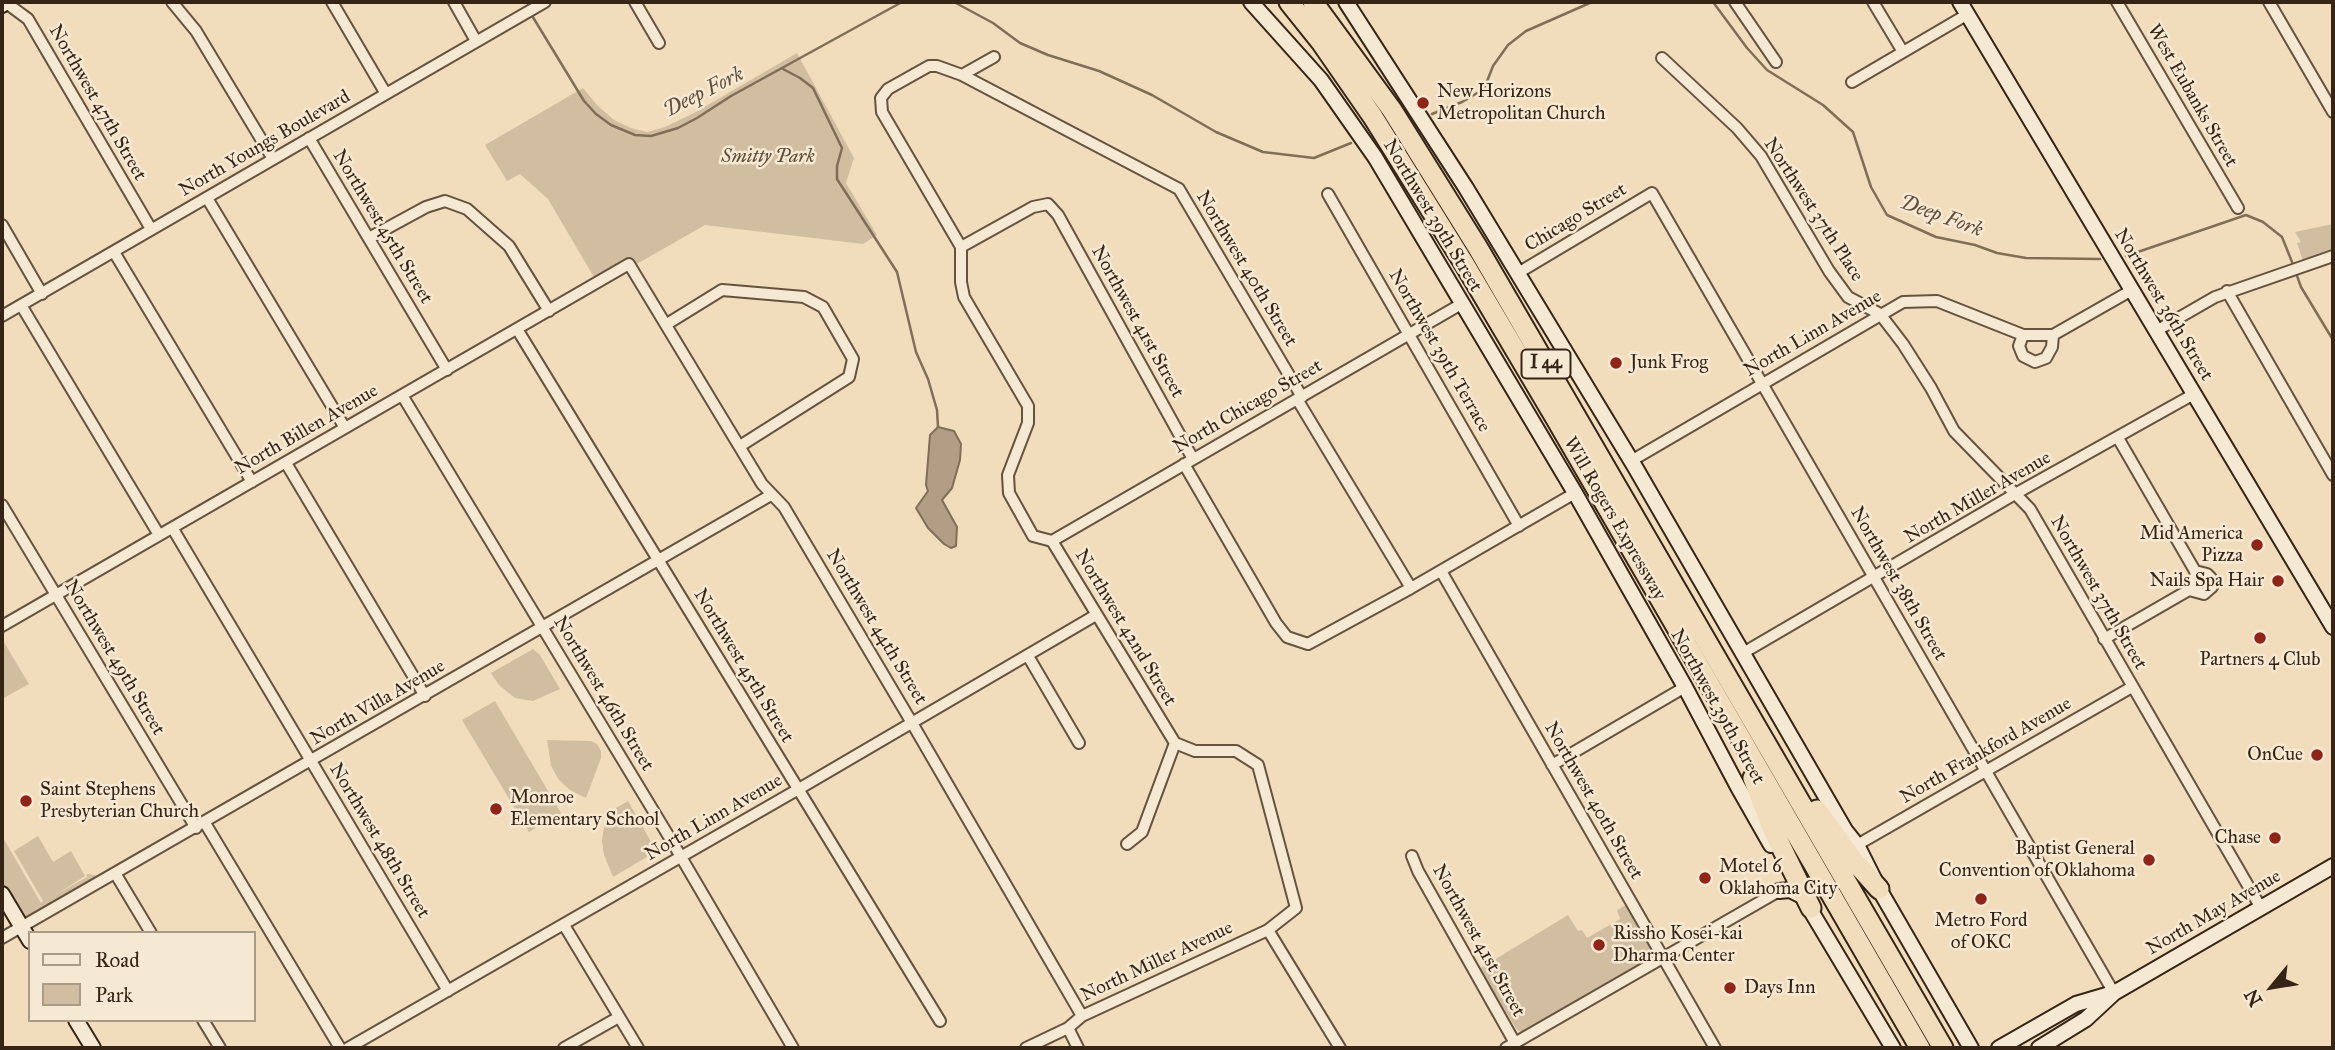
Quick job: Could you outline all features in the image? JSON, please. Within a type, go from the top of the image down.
[{"type":"highway","name":"Will Rogers Expressway","points":[[1289,2],[1346,76],[1417,187],[1563,431],[1920,1048]]},
{"type":"highway","name":"Will Rogers Expressway","points":[[1313,2],[1392,110],[1478,248],[1943,1048]]},
{"type":"highway","points":[[1729,719],[1772,828],[1806,902]]},
{"type":"highway","points":[[1762,737],[1854,861],[1879,888]]},
{"type":"main road","name":"Northwest 39th Street","points":[[1251,2],[1307,64],[1353,123],[1575,492],[1685,687],[1736,784],[1893,1048]]},
{"type":"main road","points":[[1346,2],[1434,136],[1631,461],[1845,830],[1857,845],[1971,1048]]},
{"type":"main road","name":"Northwest 36th Street","points":[[1964,8],[2333,627]]},
{"type":"main road","name":"North May Avenue","points":[[2039,1048],[2086,1019],[2114,993],[2333,866]]},
{"type":"main road","points":[[1779,891],[1790,890],[1806,902]]},
{"type":"main road","points":[[2,894],[28,938]]},
{"type":"main road","name":"North May Avenue","points":[[1999,1048],[2076,1004],[2114,993]]},
{"type":"main road","points":[[77,1022],[93,1048]]},
{"type":"street","points":[[172,2],[196,31],[272,159]]},
{"type":"street","points":[[332,2],[386,94]]},
{"type":"street","points":[[454,2],[476,41]]},
{"type":"street","points":[[635,2],[659,43]]},
{"type":"street","points":[[1735,2],[1776,62]]},
{"type":"street","points":[[1873,2],[1903,52]]},
{"type":"street","name":"West Eubanks Street","points":[[2117,2],[2238,208]]},
{"type":"street","points":[[2269,2],[2333,112]]},
{"type":"street","name":"Northwest 47th Street","points":[[4,3],[28,19],[151,229]]},
{"type":"street","name":"North Youngs Boulevard","points":[[2,316],[542,4]]},
{"type":"street","points":[[1852,82],[1903,52],[1964,8]]},
{"type":"street","points":[[962,75],[994,57]]},
{"type":"street","name":"Northwest 37th Place","points":[[1662,58],[1737,128],[1762,156],[1847,297],[1880,314]]},
{"type":"street","name":"Northwest 40th Street","points":[[961,247],[882,112],[881,98],[888,89],[929,66],[937,66],[962,75],[1179,189],[1411,588]]},
{"type":"street","name":"Northwest 45th Street","points":[[309,138],[447,370]]},
{"type":"street","name":"Chicago Street","points":[[1518,273],[1652,193]]},
{"type":"street","name":"Northwest 38th Street","points":[[1652,193],[2114,993]]},
{"type":"street","name":"Northwest 39th Terrace","points":[[1328,194],[1519,526]]},
{"type":"street","points":[[207,198],[345,428]]},
{"type":"street","points":[[369,238],[426,206],[445,201],[467,209],[509,246],[549,311]]},
{"type":"street","name":"Northwest 41st Street","points":[[961,247],[1033,207],[1048,204],[1058,215],[1276,623],[1287,638],[1308,644],[1411,588]]},
{"type":"street","points":[[2,225],[42,293]]},
{"type":"street","name":"Northwest 42nd Street","points":[[961,247],[964,297],[1028,406],[1028,423],[1008,475],[1009,493],[1033,536],[1052,541],[1175,743]]},
{"type":"street","points":[[114,252],[252,482]]},
{"type":"street","points":[[2157,331],[2227,291],[2333,256]]},
{"type":"street","name":"North Billen Avenue","points":[[2,626],[629,264]]},
{"type":"street","name":"Northwest 44th Street","points":[[629,264],[761,484],[784,507],[1082,1016]]},
{"type":"street","points":[[667,324],[722,290],[804,297],[823,307],[853,359],[849,377],[740,446]]},
{"type":"street","name":"North Linn Avenue","points":[[1631,461],[1903,302],[1937,301],[2023,335],[2053,335],[2132,290]]},
{"type":"street","points":[[2227,291],[2333,475]]},
{"type":"street","name":"North Chicago Street","points":[[1052,541],[1462,303]]},
{"type":"street","points":[[21,305],[159,536]]},
{"type":"street","name":"Northwest 37th Street","points":[[1880,314],[1917,366],[1954,431],[2030,509],[2261,908]]},
{"type":"street","name":"Northwest 45th Street","points":[[517,329],[940,1021]]},
{"type":"street","name":"North Linn Avenue","points":[[2023,335],[2019,346],[2024,356],[2035,362],[2046,358],[2052,347],[2053,335]]},
{"type":"street","name":"North Miller Avenue","points":[[1743,653],[2015,494],[2194,394]]},
{"type":"street","name":"Northwest 46th Street","points":[[402,395],[793,1048]]},
{"type":"street","points":[[2105,639],[2189,590],[2194,584],[2195,571],[2118,438]]},
{"type":"street","points":[[286,463],[425,696]]},
{"type":"street","points":[[1411,588],[1575,492]]},
{"type":"street","name":"North Villa Avenue","points":[[2,938],[771,495]]},
{"type":"street","name":"Northwest 49th Street","points":[[2,505],[340,1048]]},
{"type":"street","name":"Northwest 48th Street","points":[[173,529],[448,991]]},
{"type":"street","name":"Northwest 40th Street","points":[[1441,571],[1715,1048]]},
{"type":"street","points":[[2189,590],[2204,594],[2212,587],[2211,578],[2207,574],[2195,571]]},
{"type":"street","name":"North Linn Avenue","points":[[348,1048],[1096,615]]},
{"type":"street","points":[[1028,656],[1079,743]]},
{"type":"street","points":[[1552,765],[1685,687]]},
{"type":"street","name":"North Frankford Avenue","points":[[1857,845],[2132,687]]},
{"type":"street","points":[[1127,844],[1142,832],[1175,743],[1195,751],[1236,751],[1258,765],[1296,908],[1268,930],[1340,1048]]},
{"type":"street","name":"Northwest 41st Street","points":[[1412,856],[1516,1045]]},
{"type":"street","points":[[116,873],[150,931]]},
{"type":"street","points":[[1516,1045],[1779,891]]},
{"type":"street","points":[[564,925],[638,1048]]},
{"type":"street","name":"North Miller Avenue","points":[[1026,1048],[1068,1028],[1082,1016],[1268,930]]},
{"type":"street","points":[[564,1048],[619,1017]]},
{"type":"street","points":[[204,1022],[220,1048]]},
{"type":"street","points":[[1068,1028],[1078,1048]]},
{"type":"green space","name":"Smitty Park","points":[[797,53],[854,158],[846,183],[877,235],[863,244],[705,225],[635,265],[630,258],[595,279],[548,199],[520,174],[507,181],[485,145],[583,88],[614,120],[647,132],[665,127]]},
{"type":"green space","points":[[2333,224],[2333,250],[2303,261],[2297,243],[2301,242],[2295,232]]},
{"type":"green space","points":[[2,639],[29,684],[2,699]]},
{"type":"green space","points":[[533,649],[540,655],[560,689],[533,701],[515,698],[499,685],[491,673]]},
{"type":"green space","points":[[495,701],[561,813],[529,832],[462,720]]},
{"type":"green space","points":[[547,740],[591,741],[597,744],[601,758],[586,798],[570,790],[559,780],[551,766]]},
{"type":"green space","points":[[628,801],[654,847],[652,854],[613,877],[604,855],[604,827],[616,808]]},
{"type":"green space","points":[[2,836],[41,903],[43,901],[14,851],[38,836],[53,862],[71,851],[85,876],[57,894],[87,877],[87,874],[95,877],[28,918],[21,916],[2,885]]},
{"type":"green space","points":[[1626,905],[1651,948],[1650,958],[1522,1032],[1517,1030],[1479,969],[1568,915],[1578,931],[1582,930],[1587,938],[1620,919],[1617,910]]},
{"type":"shaded area","points":[[938,427],[954,431],[961,444],[960,460],[952,488],[942,500],[957,527],[956,546],[951,548],[928,528],[916,508],[928,491],[926,485],[930,435]]},
{"type":"waterway","name":"Deep Fork","points":[[531,14],[584,101],[596,114],[611,125],[635,135],[651,136],[678,128],[697,118],[731,96],[902,2]]},
{"type":"waterway","name":"Deep Fork","points":[[954,2],[993,23],[1020,43],[1099,71],[1152,95],[1216,132],[1263,152],[1314,158],[1351,143]]},
{"type":"waterway","name":"Deep Fork","points":[[1432,114],[1462,102],[1484,89],[1493,66],[1508,45],[1526,31],[1592,2]]},
{"type":"waterway","name":"Deep Fork","points":[[1713,2],[1767,70],[1823,105],[1853,132],[1871,187],[1887,215],[1936,237],[1975,245],[1997,253],[2026,258],[2100,259]]},
{"type":"waterway","points":[[783,69],[813,88],[842,148],[837,179],[897,272],[916,352],[937,410],[938,427]]},
{"type":"waterway","name":"Deep Fork","points":[[2126,256],[2246,215],[2263,222],[2282,237],[2294,267]]},
{"type":"waterway","name":"Deep Fork","points":[[2296,273],[2301,287],[2333,340]]},
{"type":"place","name":"New Horizons Metropolitan Church","points":[[1423,103]]},
{"type":"place","name":"Junk Frog","points":[[1616,363]]},
{"type":"place","name":"Mid America Pizza","points":[[2257,545]]},
{"type":"place","name":"Nails Spa Hair","points":[[2278,581]]},
{"type":"place","name":"Partners 4 Club","points":[[2260,638]]},
{"type":"place","name":"OnCue","points":[[2317,755]]},
{"type":"place","name":"Saint Stephens Presbyterian Church","points":[[26,801]]},
{"type":"place","name":"Monroe Elementary School","points":[[496,809]]},
{"type":"place","name":"Chase","points":[[2275,838]]},
{"type":"place","name":"Baptist General Convention of Oklahoma","points":[[2149,860]]},
{"type":"place","name":"Motel 6 Oklahoma City","points":[[1705,878]]},
{"type":"place","name":"Metro Ford of OKC","points":[[1981,899]]},
{"type":"place","name":"Rissho Kosei-kai Dharma Center","points":[[1599,945]]},
{"type":"place","name":"Days Inn","points":[[1730,988]]}]
